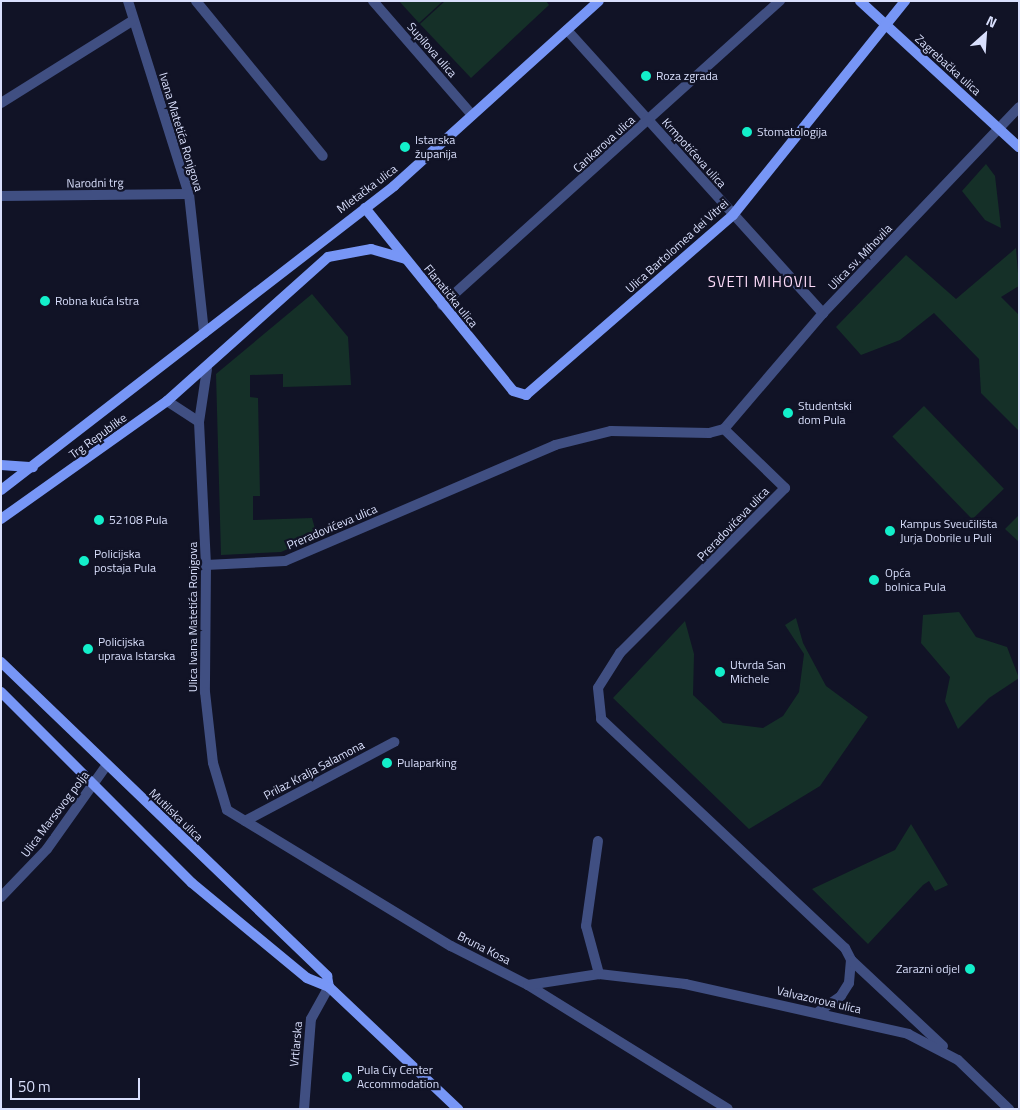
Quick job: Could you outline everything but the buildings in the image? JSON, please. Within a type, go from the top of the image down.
[{"type":"main road","name":"Mletačka ulica","points":[[163,365],[365,208],[599,1]]},
{"type":"main road","name":"Zagrebačka ulica","points":[[860,1],[1019,147]]},
{"type":"main road","name":"Ulica Bartolomea dei Vitrei","points":[[522,395],[733,215],[905,1]]},
{"type":"main road","name":"Flanatička ulica","points":[[365,208],[513,391],[522,395]]},
{"type":"main road","points":[[207,369],[328,257],[362,249],[406,259]]},
{"type":"main road","name":"Trg Republike","points":[[1,490],[163,365]]},
{"type":"main road","name":"Trg Republike","points":[[1,519],[167,401],[207,369]]},
{"type":"main road","points":[[1,465],[33,467]]},
{"type":"main road","name":"Mutilska ulica","points":[[1,662],[106,766],[327,976],[329,987]]},
{"type":"main road","name":"Mutilska ulica","points":[[1,692],[92,786],[199,889],[307,978],[329,987],[458,1109]]},
{"type":"street","name":"Ivana Matetića Ronjgova","points":[[128,1],[132,21],[189,194],[204,333]]},
{"type":"street","points":[[196,1],[323,156]]},
{"type":"street","name":"Supilova ulica","points":[[373,1],[472,114]]},
{"type":"street","name":"Cankarova ulica","points":[[442,305],[780,1]]},
{"type":"street","points":[[1,103],[132,21]]},
{"type":"street","name":"Krmpotićeva ulica","points":[[567,30],[823,313]]},
{"type":"street","name":"Ulica sv. Mihovila","points":[[724,430],[823,313],[1019,107]]},
{"type":"street","name":"Narodni trg","points":[[1,196],[189,194]]},
{"type":"street","points":[[167,401],[199,422],[207,369]]},
{"type":"street","name":"Ulica Ivana Matetića Ronjgova","points":[[199,422],[206,565],[205,692],[213,763],[227,810]]},
{"type":"street","name":"Preradovićeva ulica","points":[[206,565],[285,561],[555,445],[612,431],[709,433],[724,430],[785,488],[620,653],[598,688],[601,720],[844,948],[851,960]]},
{"type":"street","name":"Prilaz Kralja Salamona","points":[[245,821],[394,742]]},
{"type":"street","name":"Ulica Marsovog polja","points":[[1,897],[47,849],[106,766]]},
{"type":"street","name":"Bruna Kosa","points":[[227,810],[451,946],[528,985],[728,1109]]},
{"type":"street","points":[[598,841],[586,926],[599,974]]},
{"type":"street","points":[[818,1013],[841,996],[849,983],[851,960]]},
{"type":"street","points":[[851,960],[958,1060]]},
{"type":"street","name":"Valvazorova ulica","points":[[528,985],[599,974],[685,984],[908,1034],[958,1060],[1009,1109]]},
{"type":"street","name":"Vrtlarska","points":[[304,1109],[311,1018],[329,987]]},
{"type":"green space","points":[[399,1],[443,1],[419,23]]},
{"type":"green space","points":[[445,1],[546,1],[549,5],[471,78],[420,24]]},
{"type":"green space","points":[[986,164],[995,176],[1001,228],[985,220],[962,191]]},
{"type":"green space","points":[[1016,248],[1019,286],[1001,297],[1019,315],[1019,431],[981,393],[979,359],[934,313],[900,340],[861,355],[836,327],[906,255],[956,299]]},
{"type":"green space","points":[[312,294],[348,337],[351,385],[283,387],[283,374],[250,375],[250,397],[258,398],[260,496],[253,496],[253,520],[312,518],[317,536],[281,552],[221,555],[216,374]]},
{"type":"green space","points":[[924,406],[1004,489],[972,519],[892,437]]},
{"type":"green space","points":[[1019,515],[1019,542],[1005,529]]},
{"type":"green space","points":[[959,612],[976,637],[1007,647],[1019,678],[989,698],[958,729],[945,701],[950,677],[921,643],[923,615]]},
{"type":"green space","points":[[796,618],[803,643],[826,686],[868,717],[820,786],[749,829],[613,698],[685,621],[694,654],[693,695],[723,723],[763,728],[783,716],[799,692],[804,654],[785,625]]},
{"type":"green space","points":[[911,824],[948,885],[935,891],[929,881],[923,885],[868,944],[812,889],[895,850]]},
{"type":"place","name":"Roza zgrada","points":[[646,76]]},
{"type":"place","name":"Stomatologija","points":[[747,132]]},
{"type":"place","name":"Istarska županija","points":[[405,147]]},
{"type":"place","name":"Robna kuća Istra","points":[[45,301]]},
{"type":"place","name":"Studentski dom Pula","points":[[788,413]]},
{"type":"place","name":"52108 Pula","points":[[99,520]]},
{"type":"place","name":"Kampus Sveučilišta Jurja Dobrile u Puli","points":[[890,531]]},
{"type":"place","name":"Policijska postaja Pula","points":[[84,561]]},
{"type":"place","name":"Opća bolnica Pula","points":[[874,580]]},
{"type":"place","name":"Policijska uprava Istarska","points":[[88,649]]},
{"type":"place","name":"Utvrda San Michele","points":[[720,672]]},
{"type":"place","name":"Pulaparking","points":[[387,763]]},
{"type":"place","name":"Zarazni odjel","points":[[970,969]]},
{"type":"place","name":"Pula Ciy Center Accommodation","points":[[347,1077]]},
{"type":"district","name":"SVETI MIHOVIL","points":[[762,282]]}]
